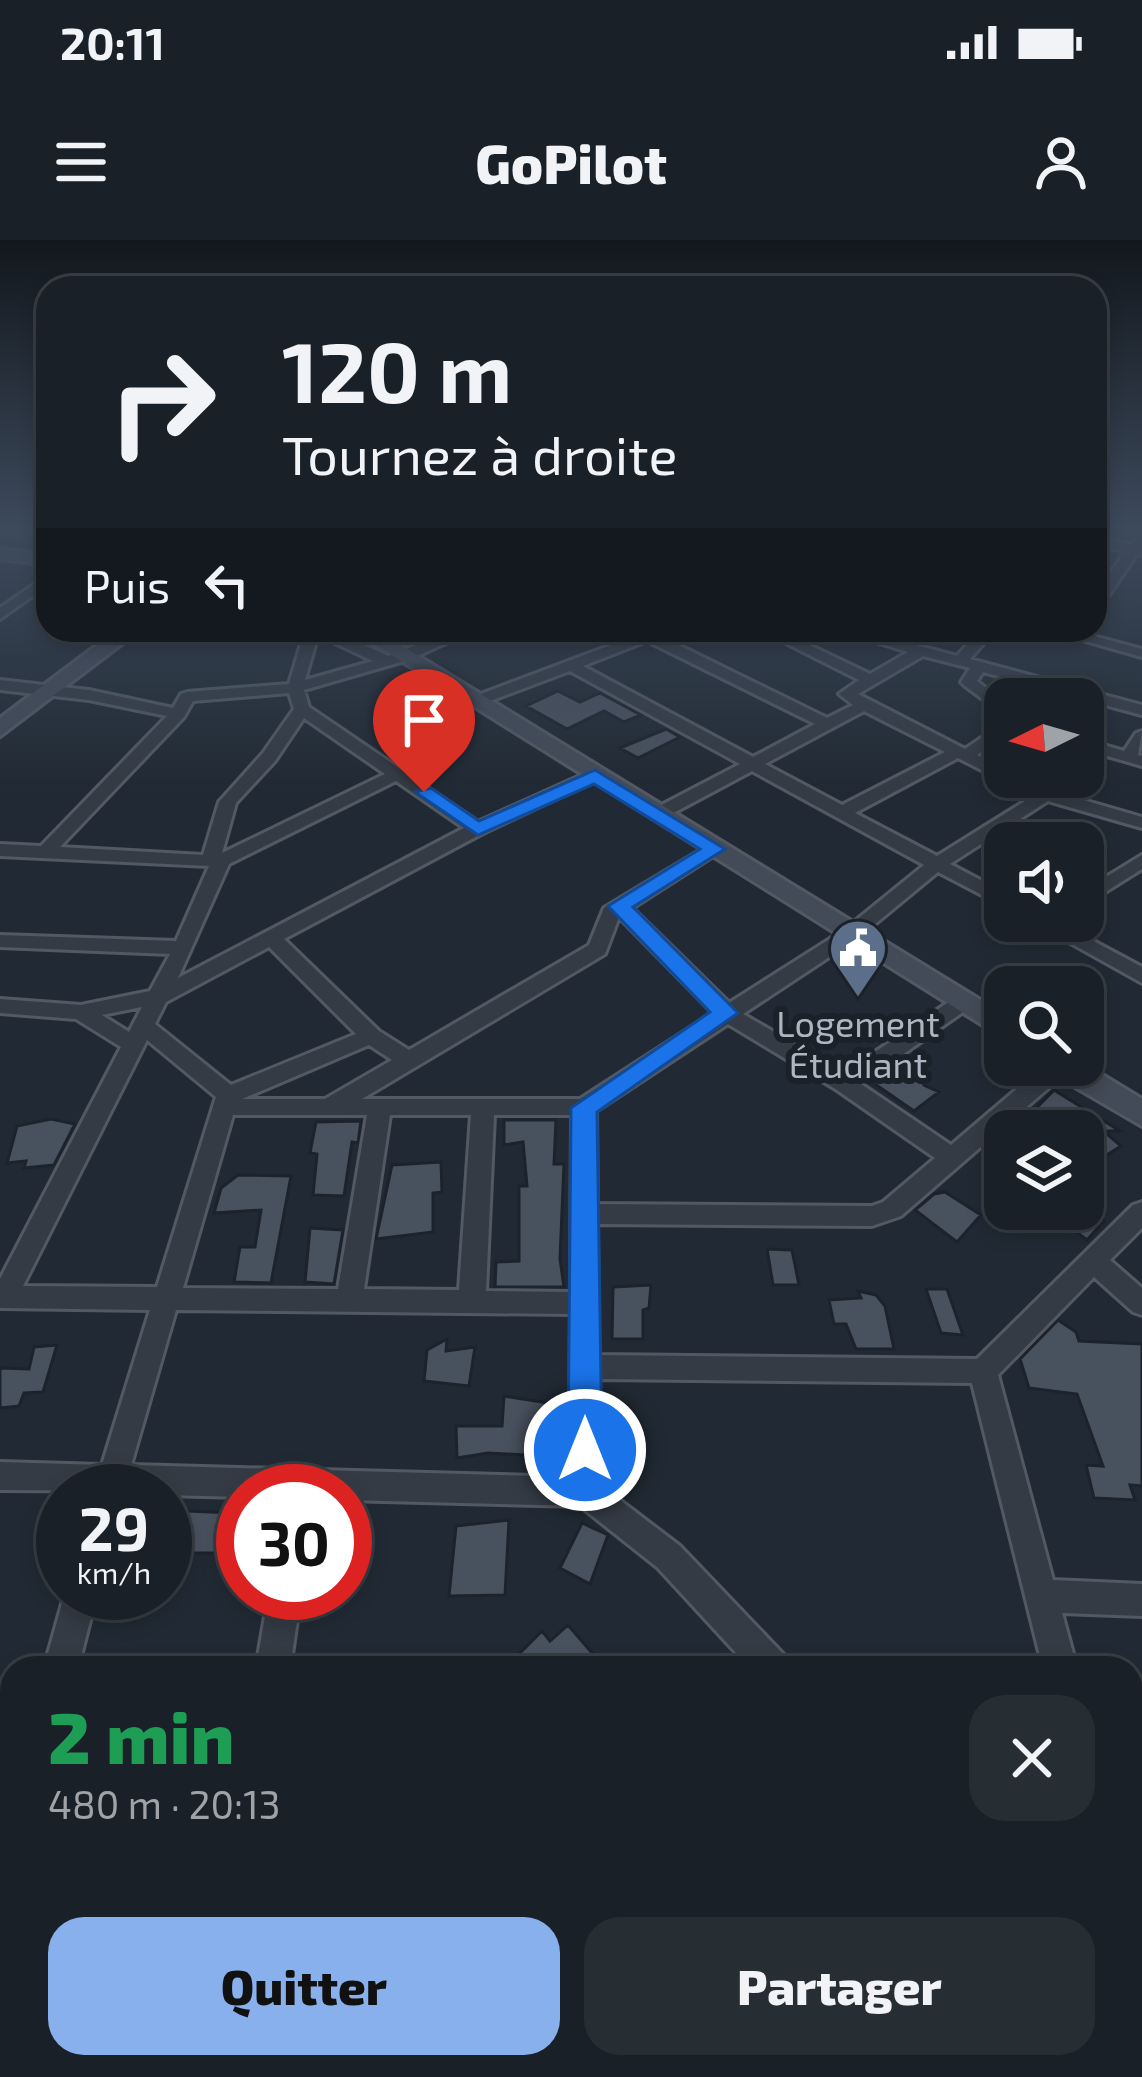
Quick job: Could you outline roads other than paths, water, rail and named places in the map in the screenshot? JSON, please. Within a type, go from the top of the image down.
[{"type":"main road","points":[[0,729],[113,642]]},
{"type":"main road","points":[[377,642],[984,1016]]},
{"type":"main road","points":[[1097,1086],[1141,1112]]},
{"type":"street","points":[[311,642],[296,688],[302,709],[478,829]]},
{"type":"street","points":[[350,642],[396,658]]},
{"type":"street","points":[[49,850],[178,714],[187,697],[296,688],[436,642]]},
{"type":"street","points":[[476,701],[635,642]]},
{"type":"street","points":[[673,642],[826,724]]},
{"type":"street","points":[[791,642],[868,679]]},
{"type":"street","points":[[808,650],[822,642]]},
{"type":"street","points":[[891,642],[1142,710]]},
{"type":"street","points":[[962,659],[977,642]]},
{"type":"street","points":[[1104,642],[1142,653]]},
{"type":"street","points":[[922,650],[847,695],[984,765]]},
{"type":"street","points":[[980,664],[969,682],[984,694]]},
{"type":"street","points":[[574,668],[984,890]]},
{"type":"street","points":[[0,685],[89,694],[178,714]]},
{"type":"street","points":[[658,814],[864,705]]},
{"type":"street","points":[[302,709],[269,757],[228,802],[216,861],[183,948],[2,1297],[585,1303]]},
{"type":"street","points":[[1104,749],[1135,759],[1142,736]]},
{"type":"street","points":[[843,812],[984,740]]},
{"type":"street","points":[[0,850],[216,861],[398,774]]},
{"type":"street","points":[[0,1006],[81,1012],[158,997],[478,829],[595,776]]},
{"type":"street","points":[[81,1012],[138,1035],[228,1101],[329,1107],[584,1108],[851,934],[937,864],[1041,798]]},
{"type":"street","points":[[1056,798],[1142,823]]},
{"type":"street","points":[[329,1107],[598,949],[605,936],[604,925],[619,906],[715,849]]},
{"type":"street","points":[[1104,889],[1136,871]]},
{"type":"street","points":[[619,906],[726,1013],[845,1084],[952,1158]]},
{"type":"street","points":[[269,936],[371,1036],[408,1060]]},
{"type":"street","points":[[0,941],[183,948]]},
{"type":"street","points":[[1082,942],[1142,976]]},
{"type":"street","points":[[845,1084],[963,1002]]},
{"type":"street","points":[[116,1464],[228,1101],[371,1036]]},
{"type":"street","points":[[584,1214],[872,1216],[892,1209],[1036,1086]]},
{"type":"street","points":[[349,1300],[380,1107]]},
{"type":"street","points":[[472,1302],[483,1108]]},
{"type":"street","points":[[584,1108],[585,1492]]},
{"type":"street","points":[[585,1367],[983,1371],[1142,1212]]},
{"type":"street","points":[[1093,1261],[1142,1304]]},
{"type":"street","points":[[983,1371],[1057,1656]]},
{"type":"street","points":[[0,1476],[36,1479]]},
{"type":"street","points":[[372,1487],[585,1492],[668,1557],[762,1656]]},
{"type":"street","points":[[1043,1595],[1142,1600]]},
{"type":"street","points":[[64,1656],[74,1620]]},
{"type":"street","points":[[275,1656],[281,1620]]},
{"type":"place","name":"Logement Étudiant","points":[[858,999]]}]
